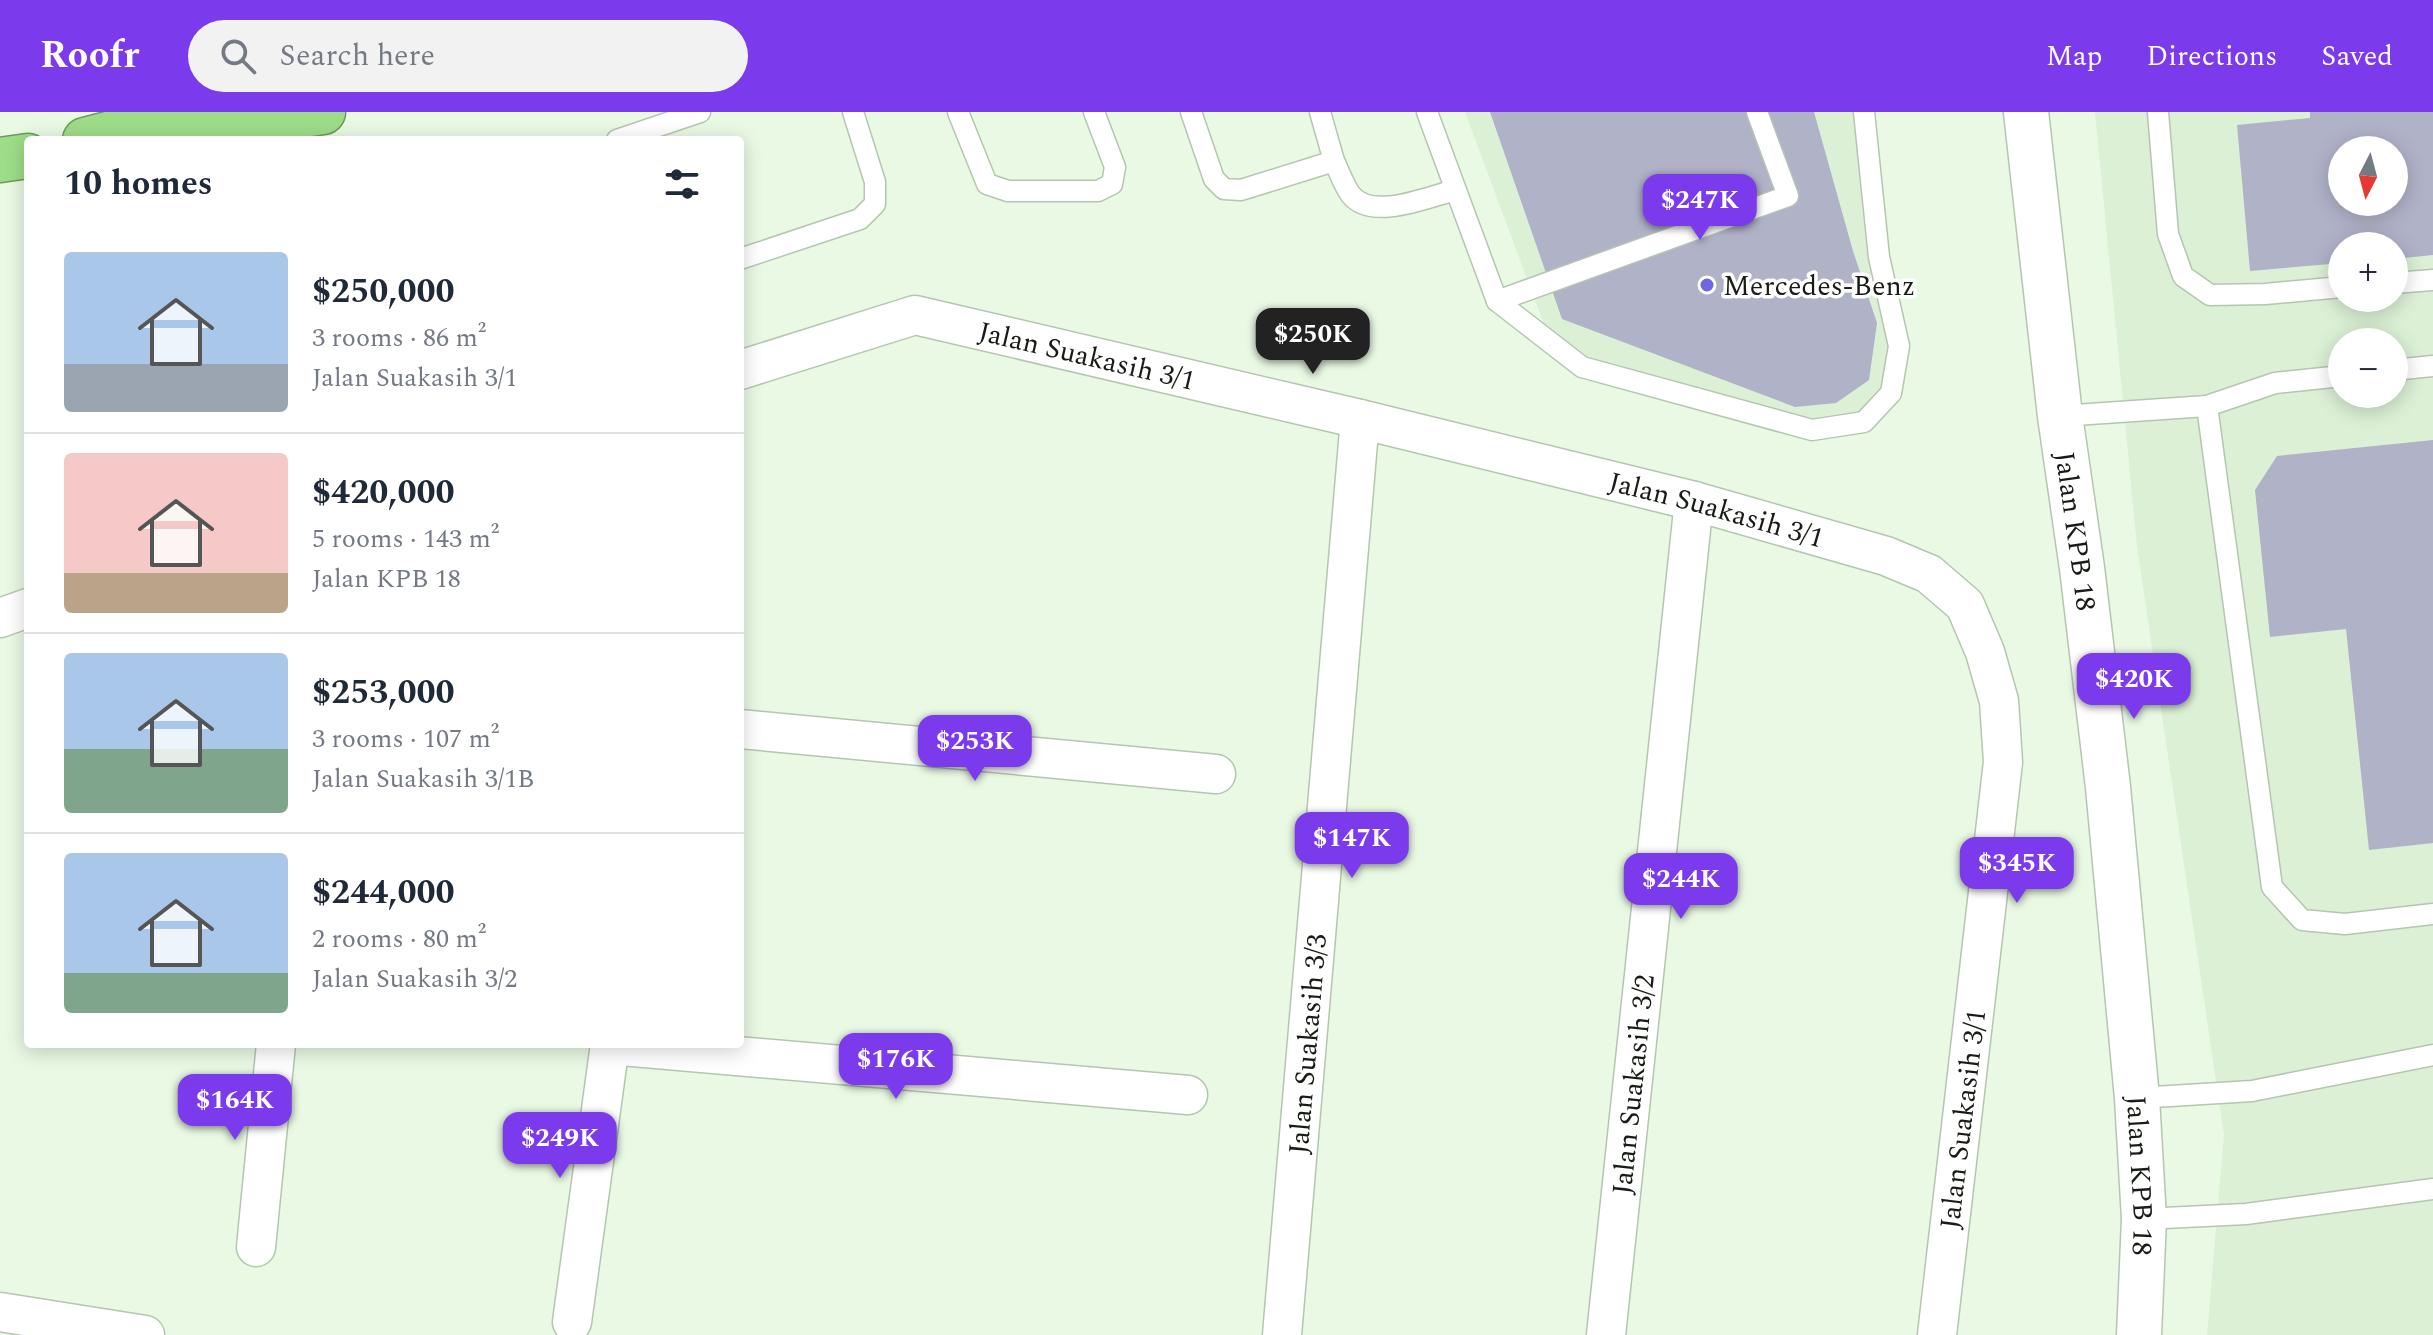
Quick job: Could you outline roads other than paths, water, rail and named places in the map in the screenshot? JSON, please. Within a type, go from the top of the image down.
[{"type":"highway","points":[[100,136],[190,112]]},
{"type":"highway","points":[[164,136],[323,112]]},
{"type":"street","name":"Jalan KPB 18","points":[[2026,112],[2060,416],[2108,787],[2137,1098],[2144,1219],[2139,1335]]},
{"type":"street","name":"Jalan Suakasih 3/1","points":[[744,369],[915,315],[1694,501],[1886,556],[1929,574],[1965,605],[1985,652],[1999,701],[2003,762],[1937,1335]]},
{"type":"street","name":"Jalan Suakasih 3/3","points":[[1282,1335],[1360,419]]},
{"type":"street","name":"Jalan Suakasih 3/2","points":[[1606,1335],[1694,501]]},
{"type":"street","points":[[0,618],[24,609]]},
{"type":"street","points":[[744,729],[1216,774]]},
{"type":"street","points":[[256,1247],[276,1048]]},
{"type":"street","points":[[572,1322],[609,1048]]},
{"type":"street","points":[[655,1048],[1188,1095]]},
{"type":"street","points":[[0,1312],[145,1335]]},
{"type":"lane","points":[[629,136],[700,112]]},
{"type":"lane","points":[[744,258],[860,219],[875,204],[875,182],[853,112]]},
{"type":"lane","points":[[958,112],[987,184],[1008,191],[1098,191],[1112,184],[1115,167],[1094,112]]},
{"type":"lane","points":[[1191,112],[1214,179],[1224,189],[1241,190],[1334,161]]},
{"type":"lane","points":[[1320,112],[1334,161],[1351,196],[1366,207],[1392,207],[1455,190]]},
{"type":"lane","points":[[1427,112],[1497,301],[1582,367],[1812,430],[1864,422],[1891,393],[1899,346],[1879,257],[1864,112]]},
{"type":"lane","points":[[1497,301],[1788,196],[1757,112]]},
{"type":"lane","points":[[2158,112],[2168,234],[2183,276],[2210,295],[2328,288]]},
{"type":"lane","points":[[2408,282],[2433,280]]},
{"type":"lane","points":[[2408,369],[2433,366]]},
{"type":"lane","points":[[2060,416],[2207,406],[2275,383],[2328,377]]},
{"type":"lane","points":[[2207,406],[2272,887],[2302,920],[2345,924],[2433,914]]},
{"type":"lane","points":[[2137,1098],[2252,1091],[2433,1055]]},
{"type":"lane","points":[[2144,1219],[2246,1214],[2433,1189]]},
{"type":"place","name":"Mercedes-Benz","points":[[1707,285]]}]
